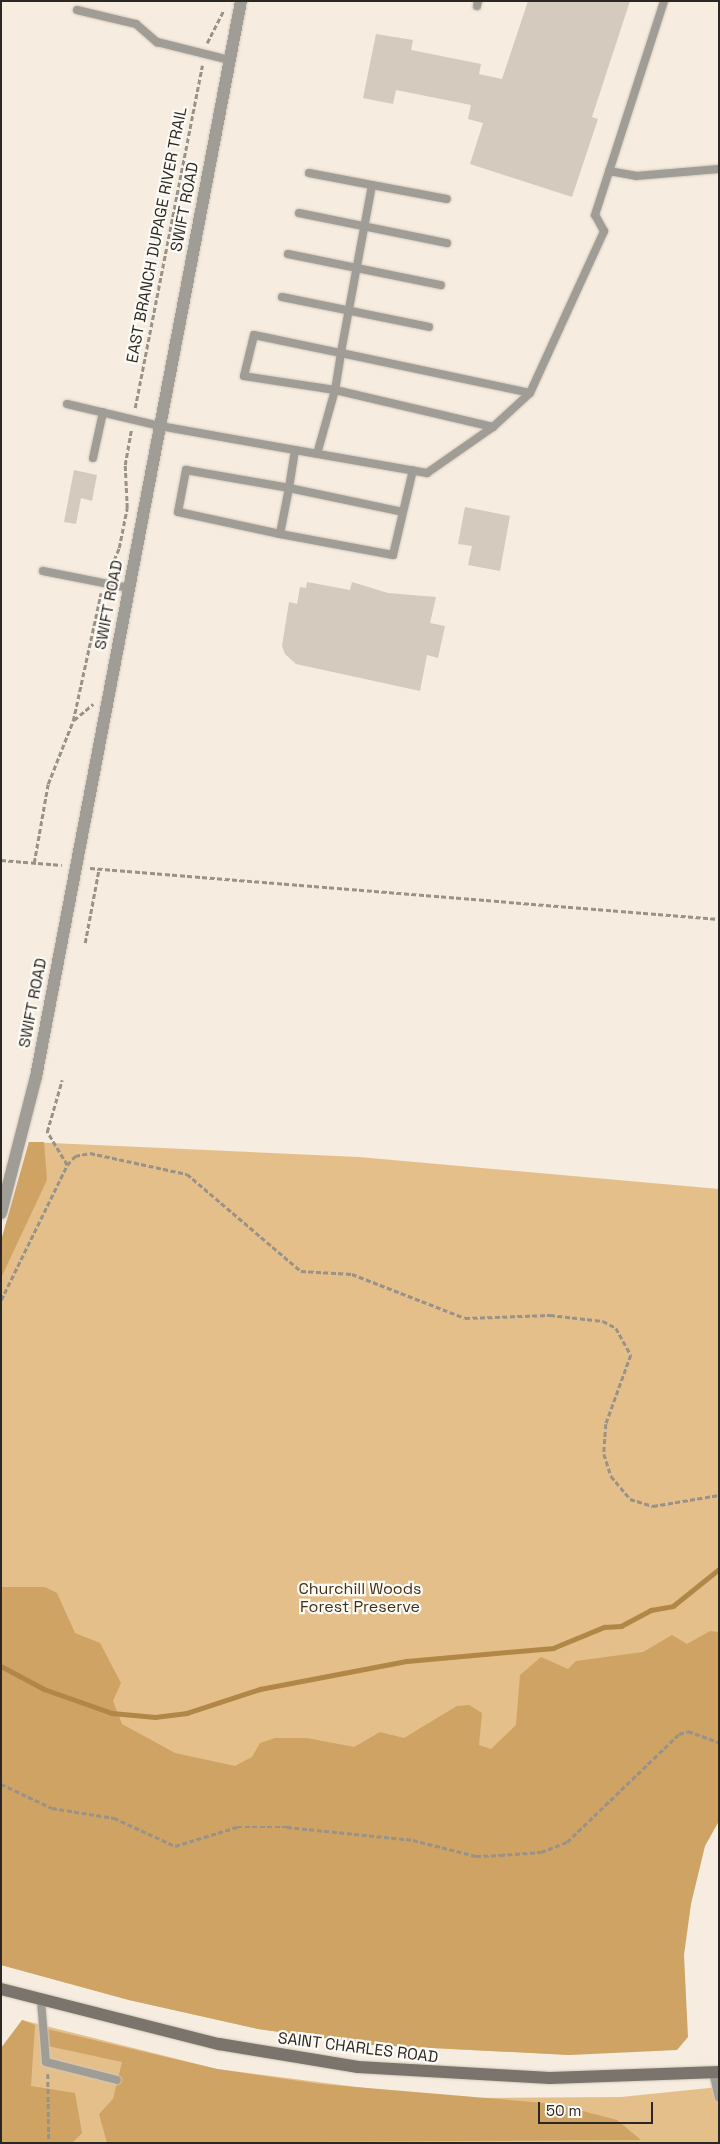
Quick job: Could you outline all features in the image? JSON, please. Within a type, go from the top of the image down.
[{"type":"main road","name":"SAINT CHARLES ROAD","points":[[1,1989],[41,2001],[219,2044],[358,2067],[550,2078],[716,2072]]},
{"type":"street","name":"SWIFT ROAD","points":[[1,1213],[36,1077],[241,1]]},
{"type":"lane","points":[[67,404],[160,426],[427,473],[493,427],[530,393],[604,231],[595,215],[664,1]]},
{"type":"lane","points":[[77,10],[136,24],[157,42],[230,60]]},
{"type":"lane","points":[[609,171],[636,176],[719,168]]},
{"type":"lane","points":[[309,173],[447,199]]},
{"type":"lane","points":[[317,454],[335,390],[372,185]]},
{"type":"lane","points":[[299,213],[448,243]]},
{"type":"lane","points":[[288,254],[441,285]]},
{"type":"lane","points":[[282,297],[429,328]]},
{"type":"lane","points":[[493,427],[335,390],[244,376],[254,335],[530,393]]},
{"type":"lane","points":[[93,458],[102,412]]},
{"type":"lane","points":[[280,534],[295,450]]},
{"type":"lane","points":[[403,512],[289,488],[186,470],[178,512],[392,555],[403,512],[413,470]]},
{"type":"lane","points":[[43,571],[129,588]]},
{"type":"lane","points":[[41,2001],[42,2046],[48,2063],[117,2080]]},
{"type":"lane","points":[[716,2072],[719,2097]]},
{"type":"path","points":[[208,41],[226,1]]},
{"type":"path","name":"EAST BRANCH DUPAGE RIVER TRAIL","points":[[135,407],[201,68]]},
{"type":"path","points":[[108,574],[119,548],[127,508],[125,465],[131,430]]},
{"type":"path","points":[[34,862],[54,763],[74,721],[100,596]]},
{"type":"path","points":[[74,721],[100,699]]},
{"type":"path","points":[[1,860],[68,866]]},
{"type":"path","points":[[84,867],[719,919]]},
{"type":"path","points":[[85,943],[99,868]]},
{"type":"path","points":[[62,1080],[47,1132],[67,1165]]},
{"type":"path","points":[[1,1300],[67,1165],[75,1156],[90,1153],[180,1171],[301,1271],[352,1274],[465,1318],[550,1315],[603,1322],[616,1328],[631,1355],[606,1424],[604,1454],[611,1476],[630,1499],[653,1506],[719,1495]]},
{"type":"path","points":[[1,1784],[52,1808],[114,1818],[161,1843],[176,1846],[237,1827],[287,1827],[413,1840],[476,1856],[500,1855],[541,1852],[568,1842],[679,1734],[688,1731],[719,1742]]},
{"type":"path","points":[[48,2063],[49,2143]]},
{"type":"green space","name":"Churchill Woods Forest Preserve","points":[[29,1142],[359,1157],[719,1189],[719,1766],[570,2055],[374,2045],[258,2029],[129,2000],[1,1965],[1,1241]]},
{"type":"green space","points":[[22,2020],[217,2069],[411,2094],[466,2098],[621,2097],[719,2087],[719,2143],[1,2143]]},
{"type":"shaded area","points":[[29,1142],[44,1142],[47,1180],[1,1278],[1,1241]]},
{"type":"shaded area","points":[[1,1587],[45,1587],[57,1593],[75,1633],[100,1643],[121,1683],[113,1701],[122,1724],[175,1753],[235,1766],[252,1757],[260,1743],[275,1738],[307,1738],[354,1747],[380,1732],[404,1738],[457,1706],[469,1705],[482,1713],[479,1745],[491,1749],[516,1725],[520,1675],[541,1657],[568,1669],[576,1661],[643,1652],[672,1635],[687,1644],[710,1631],[719,1632],[719,1821],[705,1846],[691,1904],[684,1955],[688,2037],[677,2050],[570,2055],[374,2045],[258,2029],[129,2000],[1,1965]]},
{"type":"shaded area","points":[[22,2020],[35,2025],[31,2086],[75,2093],[82,2133],[72,2143],[1,2143],[1,2048]]},
{"type":"shaded area","points":[[47,2029],[217,2069],[320,2084],[556,2104],[617,2120],[641,2140],[107,2143],[99,2114],[113,2099],[122,2062],[48,2046]]},
{"type":"building","points":[[528,1],[630,1],[592,117],[598,119],[572,197],[470,164],[483,123],[468,119],[471,105],[396,90],[393,104],[363,98],[376,34],[413,40],[411,50],[481,64],[479,74],[502,79]]},
{"type":"building","points":[[74,470],[97,475],[92,501],[81,498],[76,524],[64,522]]},
{"type":"building","points":[[465,507],[510,516],[500,571],[468,565],[472,546],[458,544]]},
{"type":"building","points":[[307,582],[350,590],[352,582],[388,593],[436,597],[430,623],[445,626],[438,658],[427,655],[420,691],[296,664],[285,654],[282,646],[289,602],[297,604],[300,587],[306,588]]},
{"type":"waterway","points":[[1,1666],[44,1689],[112,1713],[155,1717],[187,1713],[260,1689],[407,1661],[553,1648],[604,1627],[621,1626],[651,1610],[673,1606],[719,1569]]}]
